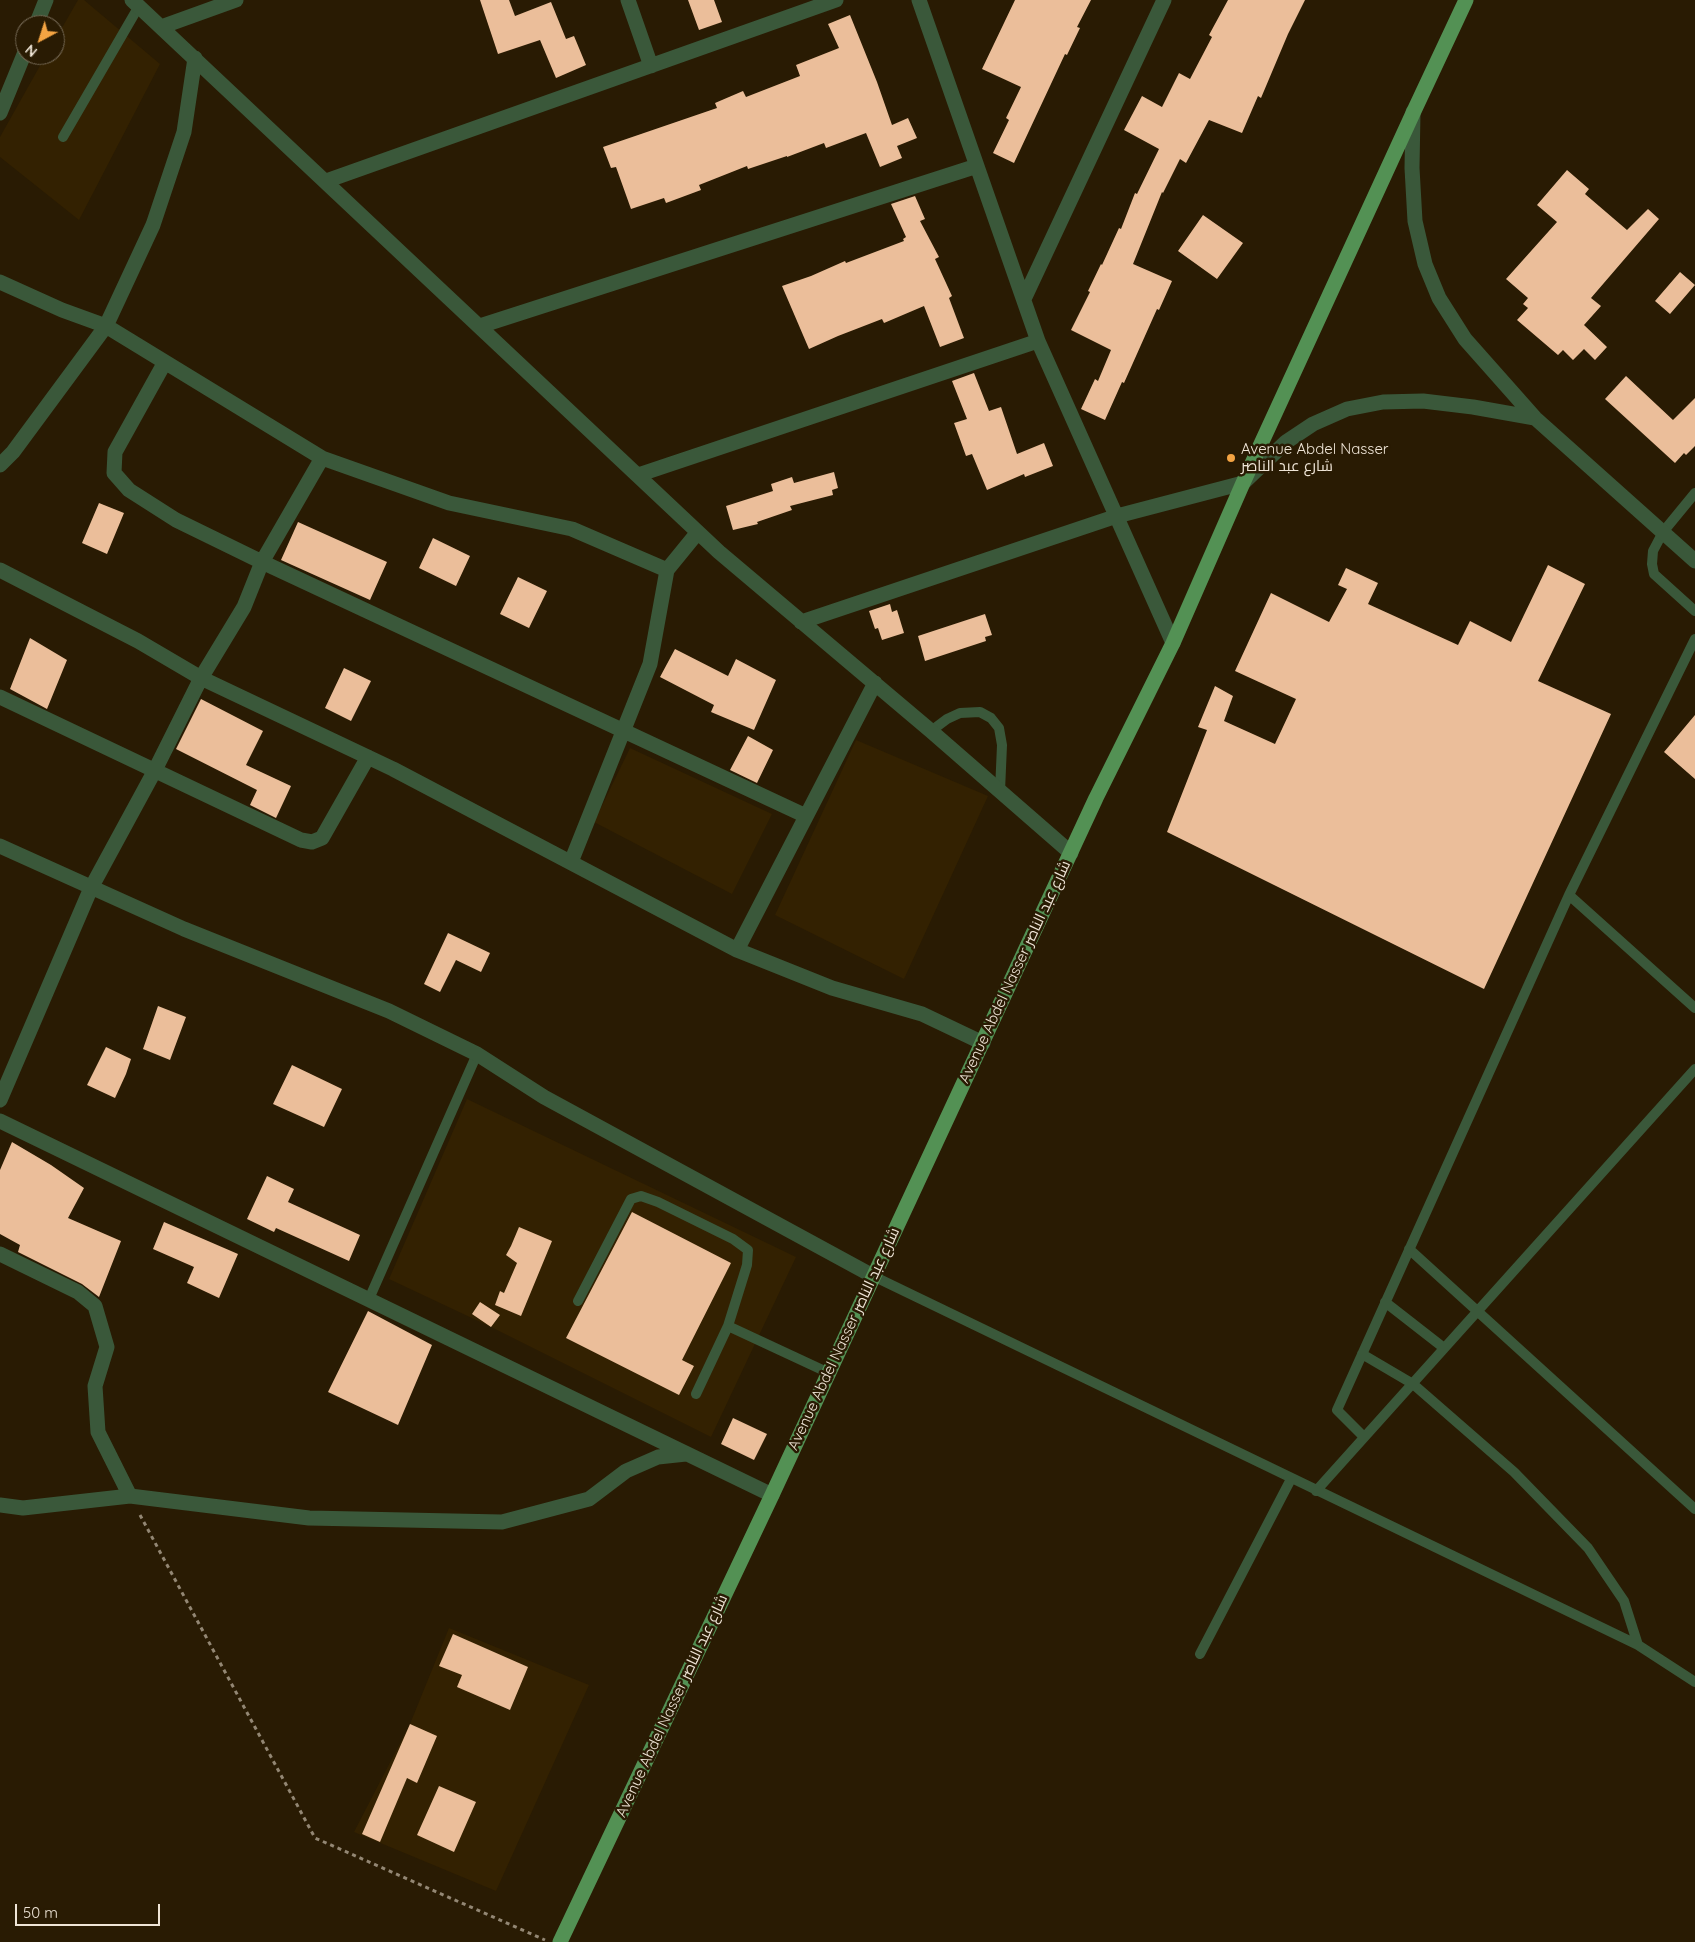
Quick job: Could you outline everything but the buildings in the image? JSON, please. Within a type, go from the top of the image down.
[{"type":"main road","name":"Avenue Abdel Nasser شارع عبد الناصر","points":[[560,1942],[772,1495],[1096,798],[1173,643],[1244,482],[1466,0]]},
{"type":"street","points":[[40,15],[46,0]]},
{"type":"street","points":[[161,26],[236,0]]},
{"type":"street","points":[[628,0],[651,66]]},
{"type":"street","points":[[326,181],[836,0]]},
{"type":"street","points":[[919,0],[1038,341],[1173,643]]},
{"type":"street","points":[[1024,299],[1164,0]]},
{"type":"street","points":[[136,3],[698,532],[1071,853]]},
{"type":"street","points":[[0,465],[14,452],[106,326],[153,225],[184,132],[195,58]]},
{"type":"street","points":[[0,113],[20,65]]},
{"type":"street","points":[[1414,110],[1412,168],[1415,221],[1426,264],[1439,298],[1465,339],[1535,418],[1695,561]]},
{"type":"street","points":[[480,326],[977,166]]},
{"type":"street","points":[[0,282],[62,310],[106,326],[322,458],[449,503],[572,529],[667,570]]},
{"type":"street","points":[[638,475],[1038,341]]},
{"type":"street","points":[[165,362],[116,452],[114,473],[130,490],[176,520],[262,562],[806,816]]},
{"type":"street","points":[[802,622],[1117,516],[1244,482],[1286,442],[1313,424],[1347,409],[1383,402],[1423,401],[1473,407],[1535,418]]},
{"type":"street","points":[[0,1100],[91,888],[154,772],[201,678],[244,607],[262,562],[322,458]]},
{"type":"street","points":[[571,862],[650,664],[667,570],[698,532]]},
{"type":"street","points":[[0,570],[138,641],[201,678],[368,757],[737,950],[832,988],[922,1014],[982,1043]]},
{"type":"street","points":[[737,950],[875,683]]},
{"type":"street","points":[[0,697],[154,772],[301,840],[312,842],[322,838],[368,757]]},
{"type":"street","points":[[0,846],[184,929],[388,1010],[477,1054],[544,1097],[873,1276]]},
{"type":"street","points":[[0,1121],[772,1495]]},
{"type":"street","points":[[0,1254],[78,1292],[95,1306],[107,1347],[95,1386],[98,1432],[130,1496]]},
{"type":"street","points":[[0,1505],[23,1508],[130,1496],[308,1518],[502,1522],[589,1499],[626,1472],[658,1457],[688,1454]]},
{"type":"lane","points":[[63,137],[136,3]]},
{"type":"lane","points":[[1694,495],[1664,532],[1653,551],[1652,564],[1654,574],[1695,611]]},
{"type":"lane","points":[[1364,1437],[1336,1410],[1570,895],[1695,639]]},
{"type":"lane","points":[[931,731],[960,713],[980,712],[991,718],[999,728],[1002,745],[1000,791]]},
{"type":"lane","points":[[1570,895],[1695,1008]]},
{"type":"lane","points":[[368,1299],[477,1054]]},
{"type":"lane","points":[[1316,1491],[1695,1069]]},
{"type":"lane","points":[[578,1301],[631,1199],[641,1196],[658,1202],[733,1239],[748,1250],[747,1264],[728,1326],[696,1394]]},
{"type":"lane","points":[[1409,1249],[1695,1508]]},
{"type":"lane","points":[[873,1276],[1638,1645],[1695,1682]]},
{"type":"lane","points":[[1385,1302],[1444,1348]]},
{"type":"lane","points":[[728,1326],[829,1373]]},
{"type":"lane","points":[[1362,1354],[1413,1384],[1514,1472],[1588,1548],[1624,1601],[1638,1645]]},
{"type":"lane","points":[[1200,1654],[1291,1479]]},
{"type":"path","points":[[130,1496],[315,1838],[550,1942]]},
{"type":"shaded area","points":[[78,0],[84,0],[160,64],[79,220],[0,157],[0,137],[40,65],[65,65],[65,23]]},
{"type":"shaded area","points":[[856,740],[988,796],[904,979],[775,915]]},
{"type":"shaded area","points":[[630,748],[772,814],[732,894],[594,822]]},
{"type":"shaded area","points":[[467,1099],[796,1257],[711,1437],[491,1327],[389,1279]]},
{"type":"shaded area","points":[[449,1628],[589,1685],[496,1891],[354,1832],[410,1724]]},
{"type":"place","name":"Avenue Abdel Nasser شارع عبد الناصر","points":[[1231,458]]}]
